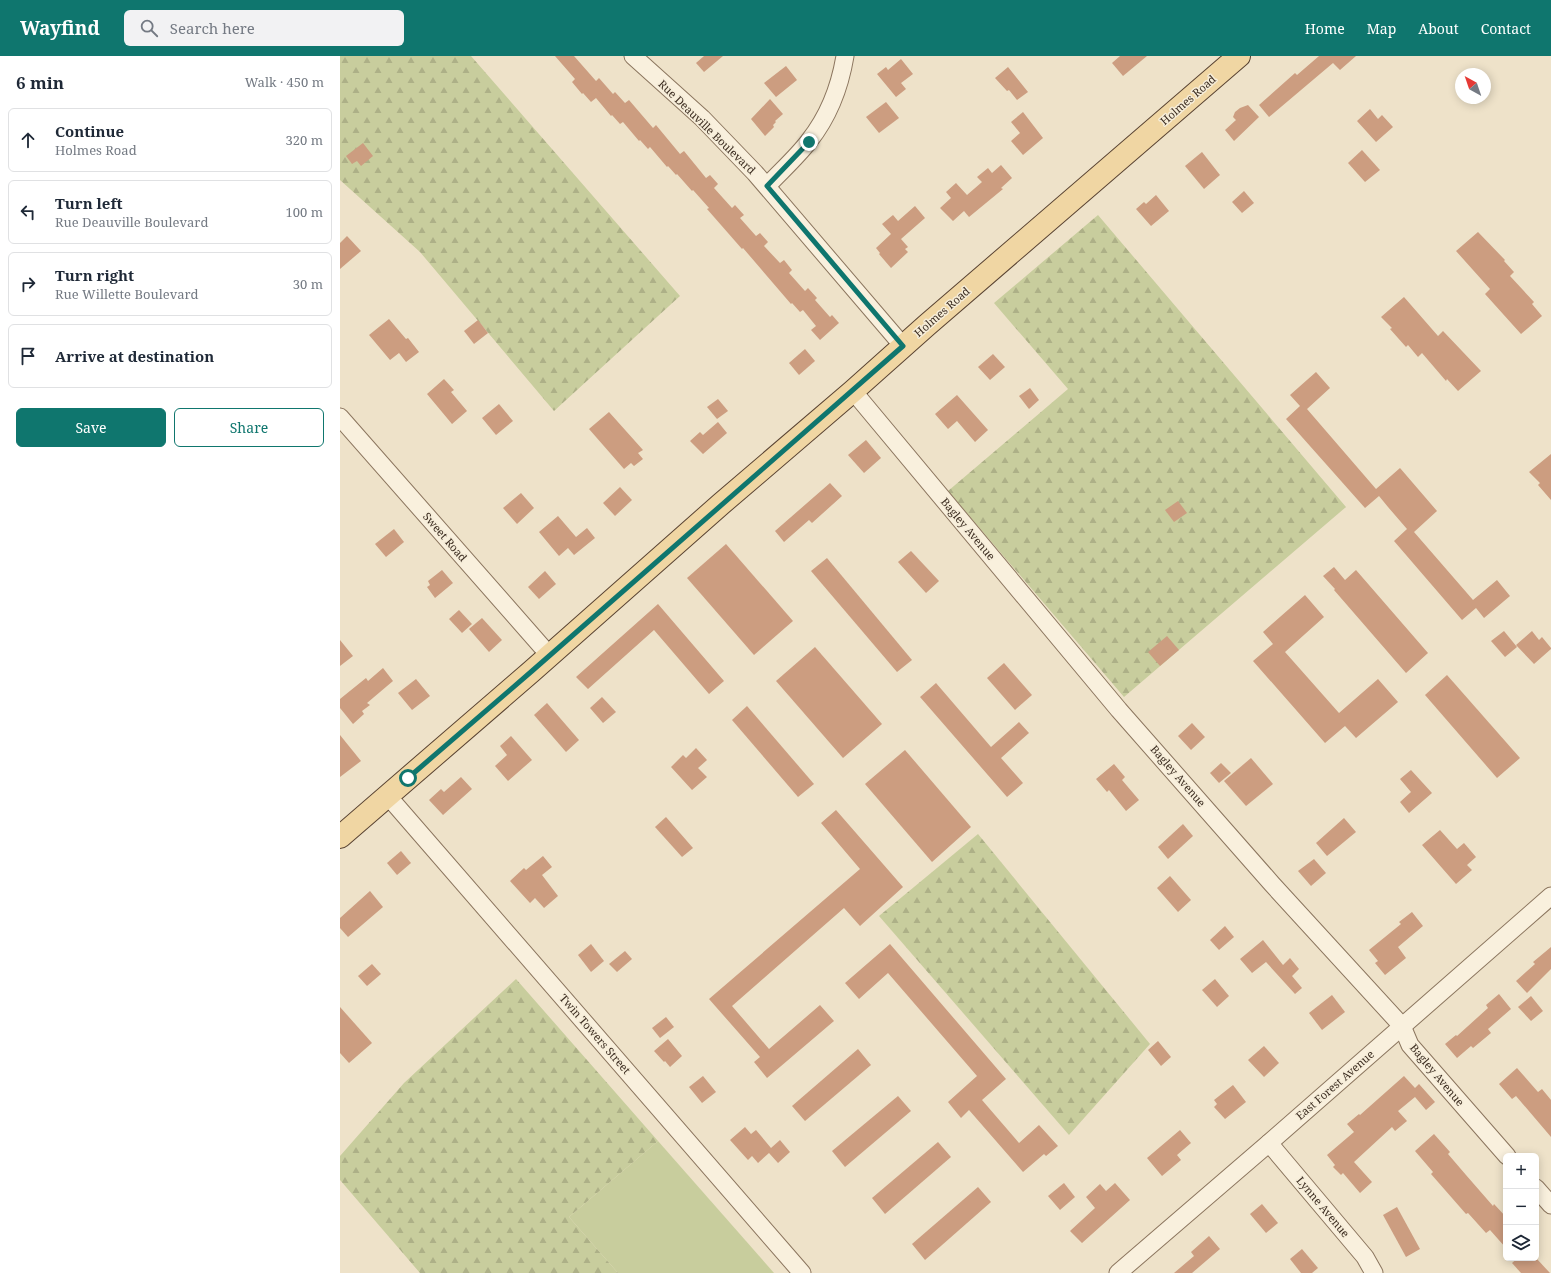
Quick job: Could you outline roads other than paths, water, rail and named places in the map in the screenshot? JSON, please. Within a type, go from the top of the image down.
[{"type":"main road","name":"Holmes Road","points":[[340,837],[550,656],[721,504],[1239,56]]},
{"type":"street","name":"Rue Deauville Boulevard","points":[[633,56],[702,118],[767,186],[903,346]]},
{"type":"street","points":[[767,186],[809,142],[821,124],[837,89],[845,56]]},
{"type":"street","name":"Bagley Avenue","points":[[853,391],[1119,710],[1272,884],[1402,1026],[1410,1045],[1504,1153]]},
{"type":"street","name":"Sweet Road","points":[[340,417],[550,656]]},
{"type":"street","name":"Twin Towers Street","points":[[387,796],[802,1273]]},
{"type":"street","name":"East Forest Avenue","points":[[1118,1273],[1551,896]]},
{"type":"street","name":"Lynne Avenue","points":[[1269,1143],[1365,1257],[1374,1273]]},
{"type":"street","points":[[1537,1189],[1551,1206]]}]
